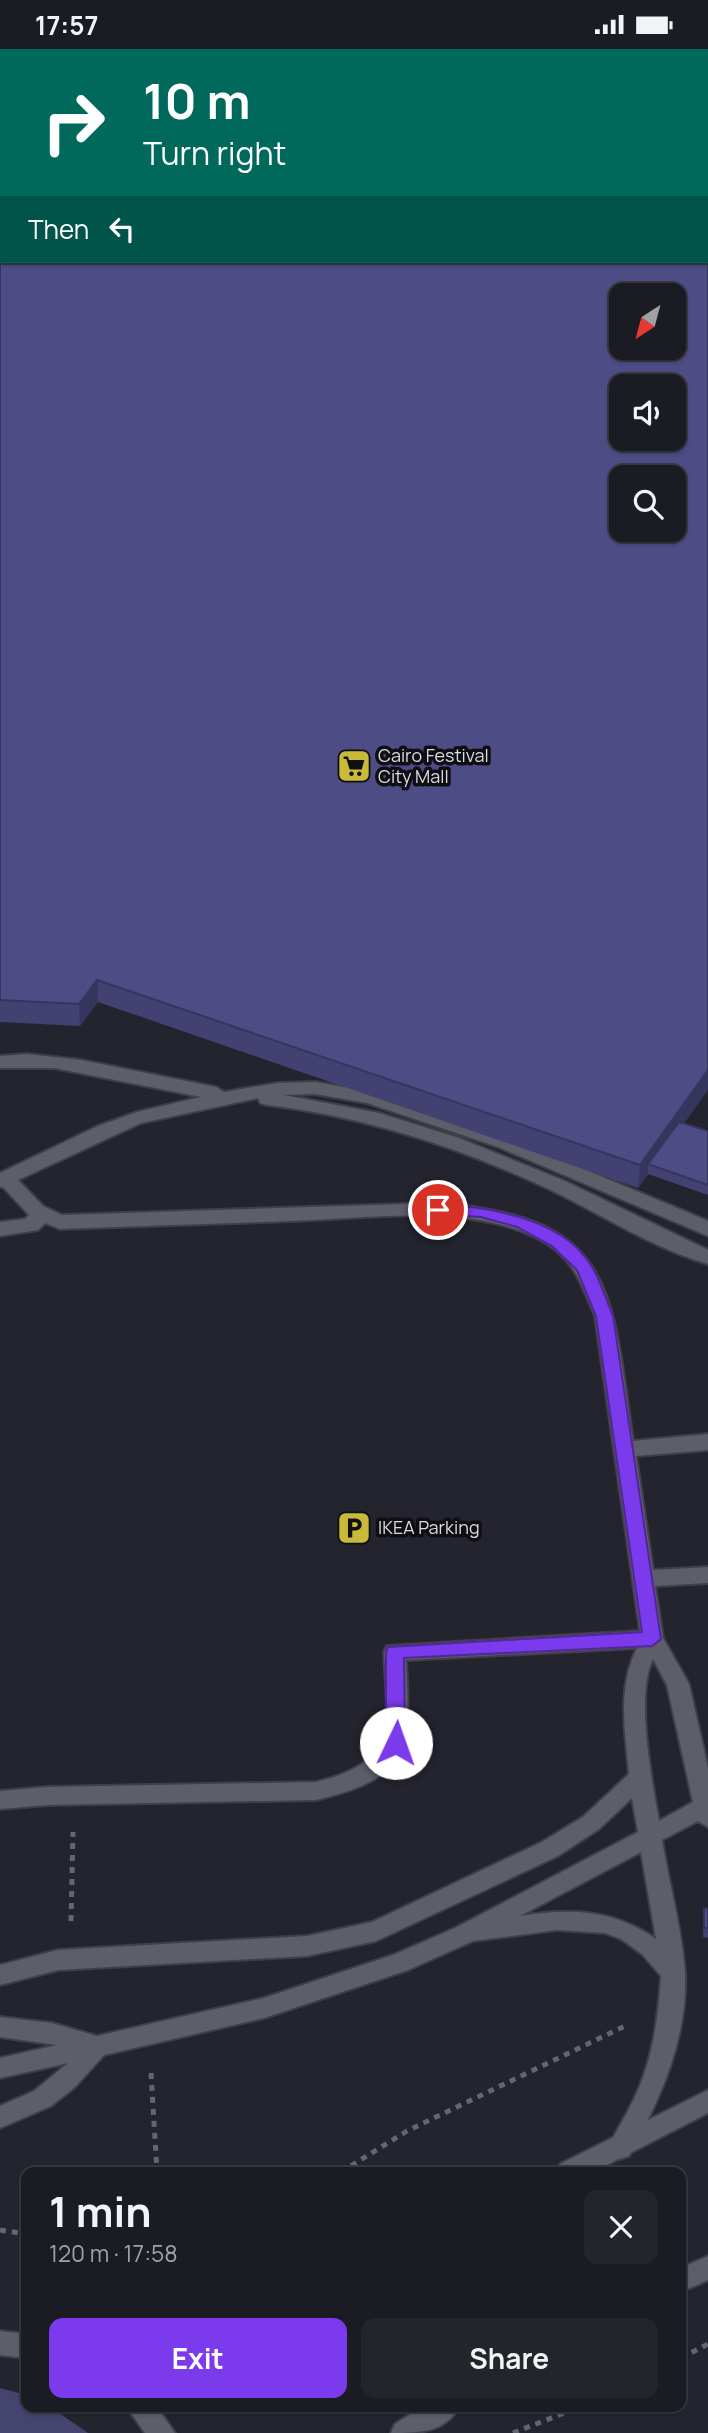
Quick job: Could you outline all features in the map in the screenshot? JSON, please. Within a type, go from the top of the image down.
[{"type":"street","points":[[0,1062],[53,1059],[171,1087],[324,1105],[417,1130],[557,1186],[652,1234],[708,1257]]},
{"type":"street","points":[[0,2068],[264,2008],[332,1988],[400,1963],[463,1935],[649,1836],[706,1813],[678,1684],[652,1639],[605,1316],[584,1267],[558,1242],[522,1223],[481,1212],[438,1210],[60,1222],[26,1203],[3,1179],[105,1130],[137,1118],[237,1095],[296,1088],[352,1092],[552,1161],[708,1229]]},
{"type":"street","points":[[0,1229],[31,1225],[42,1214]]},
{"type":"street","points":[[626,1449],[708,1442]]},
{"type":"street","points":[[645,1579],[708,1575]]},
{"type":"street","points":[[620,2148],[643,2109],[659,2073],[668,2036],[673,1973],[640,1777],[635,1682],[638,1667],[652,1639]]},
{"type":"street","points":[[0,1800],[316,1791],[351,1786],[380,1768],[396,1743],[395,1652],[652,1639]]},
{"type":"street","points":[[0,1975],[46,1962],[307,1947],[376,1931],[550,1849],[591,1823],[640,1777]]},
{"type":"street","points":[[463,1935],[556,1920],[582,1919],[607,1923],[635,1934],[650,1946],[673,1973]]},
{"type":"street","points":[[0,2027],[52,2033],[97,2046]]},
{"type":"street","points":[[0,2117],[37,2102],[60,2086],[97,2046]]},
{"type":"street","points":[[580,2167],[708,2101]]},
{"type":"street","points":[[686,2278],[708,2267]]},
{"type":"street","points":[[0,2343],[21,2345]]},
{"type":"street","points":[[144,2412],[162,2433]]},
{"type":"street","points":[[404,2433],[437,2412]]},
{"type":"path","points":[[71,1960],[74,1796]]},
{"type":"path","points":[[349,2167],[407,2131],[671,2003]]},
{"type":"path","points":[[148,2034],[157,2167]]},
{"type":"path","points":[[0,2229],[21,2233]]},
{"type":"path","points":[[686,2355],[708,2344]]},
{"type":"path","points":[[513,2433],[567,2412]]},
{"type":"shaded area","points":[[0,2388],[21,2394],[21,2412],[58,2412],[88,2433],[0,2433]]},
{"type":"building","name":"Cairo Festival City Mall","points":[[0,263],[708,263],[708,1070],[640,1165],[97,980],[79,1004],[0,1000]]},
{"type":"building","points":[[679,1122],[708,1131],[708,1185],[648,1164]]},
{"type":"building","points":[[704,1908],[708,1909],[708,1928],[704,1928]]},
{"type":"place","name":"Cairo Festival City Mall","points":[[354,766]]},
{"type":"place","name":"IKEA Parking","points":[[354,1528]]},
{"type":"route","points":[[396,1743],[398,1715],[395,1652],[652,1639],[605,1316],[584,1267],[558,1242],[522,1223],[481,1212],[438,1210]]}]
